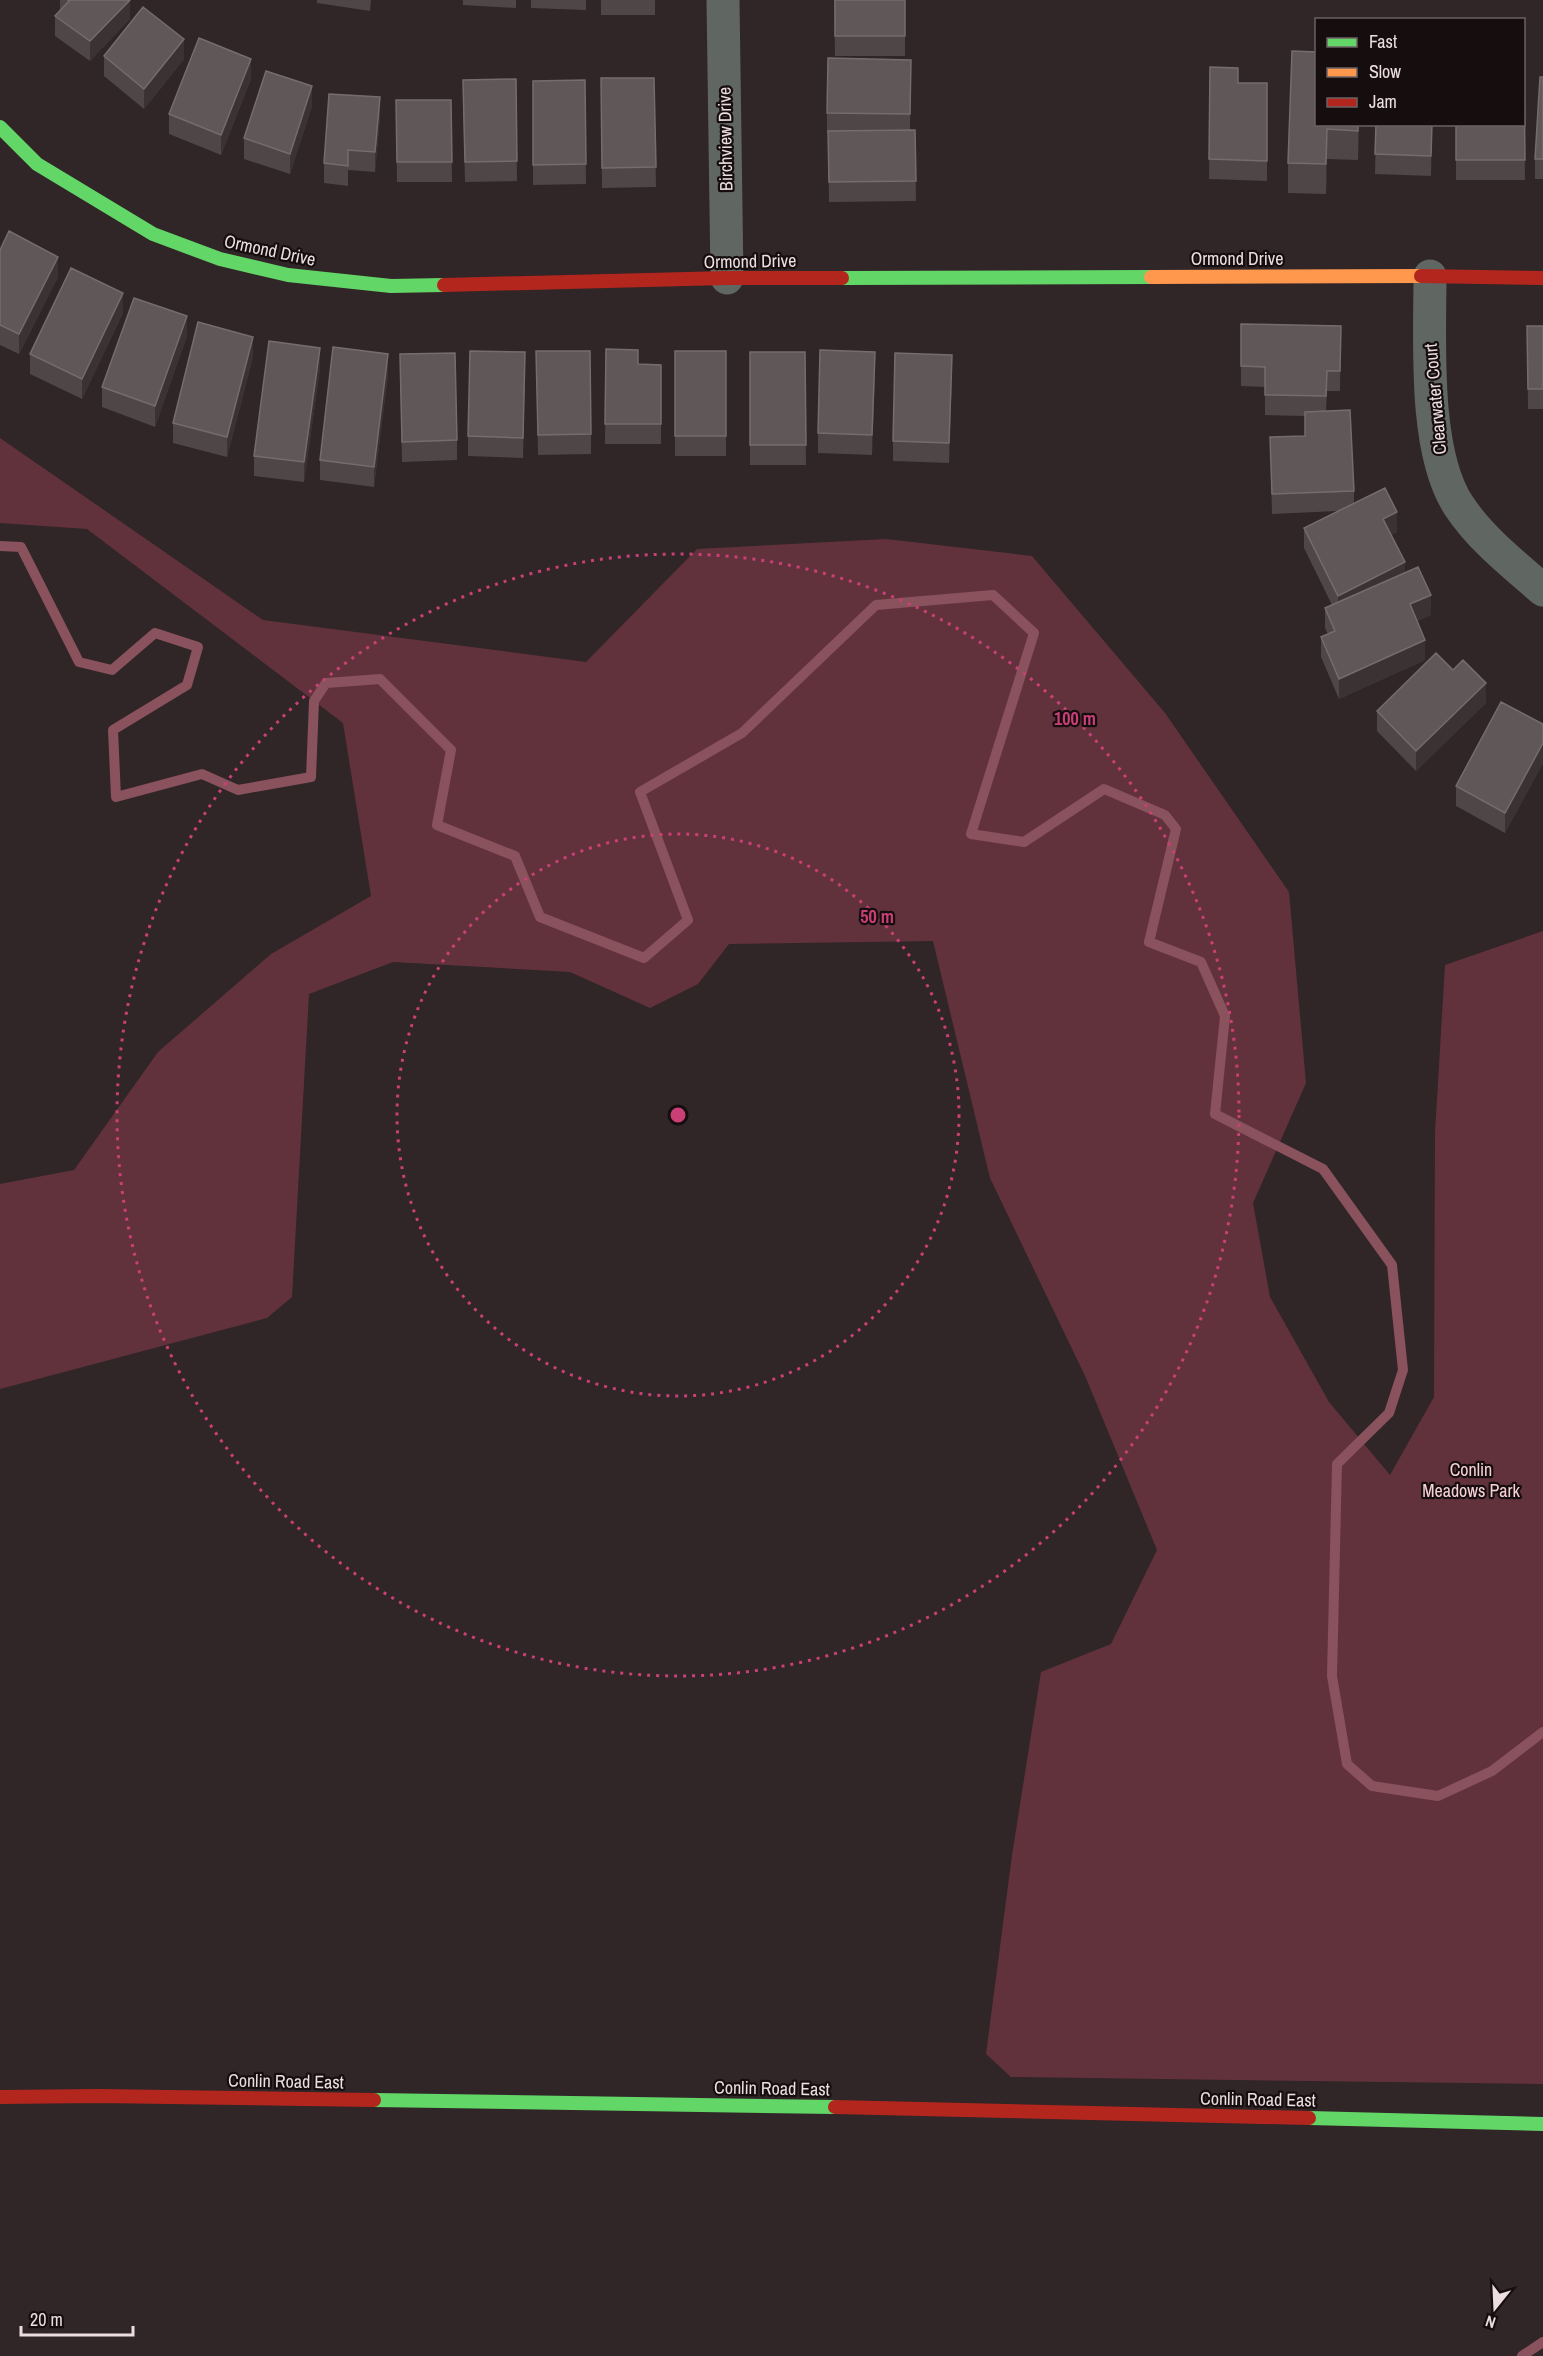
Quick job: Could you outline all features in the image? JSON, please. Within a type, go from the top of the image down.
[{"type":"street","name":"Birchview Drive","points":[[723,0],[728,278]]},
{"type":"street","name":"Ormond Drive","points":[[0,127],[37,164],[153,234],[220,259],[288,275],[391,286],[728,278],[1430,276],[1543,278]]},
{"type":"street","name":"Clearwater Court","points":[[1430,276],[1429,375],[1442,472],[1458,504],[1484,538],[1543,590]]},
{"type":"street","name":"Conlin Road East","points":[[0,2097],[99,2096],[912,2108],[1543,2124]]},
{"type":"green space","name":"Conlin Meadows Park","points":[[0,438],[263,620],[586,662],[697,549],[886,539],[1032,556],[1165,713],[1289,892],[1306,1083],[1253,1203],[1270,1297],[1329,1402],[1390,1475],[1434,1397],[1435,1133],[1445,965],[1543,931],[1543,2084],[1011,2077],[986,2054],[1012,1855],[1041,1672],[1111,1644],[1157,1550],[1086,1378],[990,1178],[933,941],[729,944],[698,984],[650,1008],[570,972],[393,962],[309,994],[292,1297],[267,1318],[0,1389],[0,1184],[74,1170],[158,1052],[271,954],[371,896],[343,723],[87,529],[0,523]]},
{"type":"building","points":[[68,0],[130,0],[90,41],[55,16]]},
{"type":"building","points":[[835,0],[905,0],[905,36],[835,36]]},
{"type":"building","points":[[143,7],[184,39],[144,89],[104,56]]},
{"type":"building","points":[[199,38],[251,59],[221,135],[169,114]]},
{"type":"building","points":[[1292,51],[1315,52],[1315,126],[1358,126],[1358,131],[1327,129],[1326,164],[1288,163]]},
{"type":"building","points":[[828,58],[911,60],[910,114],[827,113]]},
{"type":"building","points":[[1210,67],[1238,68],[1238,83],[1267,83],[1267,161],[1209,159]]},
{"type":"building","points":[[266,71],[312,86],[290,154],[244,138]]},
{"type":"building","points":[[1540,77],[1543,77],[1543,159],[1535,159]]},
{"type":"building","points":[[601,78],[654,78],[656,167],[602,168]]},
{"type":"building","points":[[516,79],[517,161],[465,162],[463,80]]},
{"type":"building","points":[[585,80],[586,164],[533,165],[533,81]]},
{"type":"building","points":[[329,94],[380,97],[375,152],[348,150],[348,166],[324,163]]},
{"type":"building","points":[[396,100],[451,100],[452,162],[397,162]]},
{"type":"building","points":[[1376,126],[1432,126],[1431,156],[1375,154]]},
{"type":"building","points":[[1456,126],[1525,126],[1525,160],[1456,160]]},
{"type":"building","points":[[915,130],[916,181],[829,182],[828,131]]},
{"type":"building","points":[[9,231],[58,257],[19,334],[0,325],[0,250]]},
{"type":"building","points":[[71,268],[123,293],[82,379],[30,354]]},
{"type":"building","points":[[134,298],[187,316],[155,406],[102,387]]},
{"type":"building","points":[[198,322],[253,337],[227,437],[173,423]]},
{"type":"building","points":[[1241,324],[1341,326],[1340,371],[1327,371],[1326,396],[1265,395],[1265,367],[1241,366]]},
{"type":"building","points":[[1527,326],[1543,326],[1543,389],[1528,389]]},
{"type":"building","points":[[269,341],[320,348],[304,462],[254,456]]},
{"type":"building","points":[[333,347],[388,354],[374,467],[320,460]]},
{"type":"building","points":[[606,349],[638,350],[638,364],[661,365],[661,424],[605,424]]},
{"type":"building","points":[[820,350],[875,352],[872,435],[818,433]]},
{"type":"building","points":[[470,351],[525,352],[523,438],[468,436]]},
{"type":"building","points":[[536,351],[590,351],[591,434],[538,435]]},
{"type":"building","points":[[675,351],[726,351],[726,436],[675,436]]},
{"type":"building","points":[[750,352],[805,352],[806,445],[750,445]]},
{"type":"building","points":[[455,353],[457,440],[402,442],[400,354]]},
{"type":"building","points":[[895,353],[952,355],[949,443],[893,441]]},
{"type":"building","points":[[1350,410],[1354,491],[1272,494],[1270,437],[1305,436],[1305,412]]},
{"type":"building","points":[[1385,488],[1397,512],[1383,519],[1405,562],[1338,596],[1304,528]]},
{"type":"building","points":[[1418,567],[1431,595],[1410,604],[1425,640],[1339,679],[1321,637],[1335,631],[1325,608]]},
{"type":"building","points":[[1436,653],[1453,670],[1463,660],[1486,683],[1416,751],[1377,711]]},
{"type":"building","points":[[1501,702],[1543,724],[1543,743],[1505,813],[1456,786]]},
{"type":"waterway","points":[[0,546],[21,547],[79,662],[112,670],[155,633],[198,647],[187,685],[113,730],[116,797],[202,774],[238,790],[311,777],[314,701],[326,683],[380,679],[451,750],[437,825],[515,856],[540,917],[644,958],[688,920],[640,792],[742,733],[876,605],[993,595],[1034,633],[971,834],[1024,842],[1104,789],[1165,815],[1176,829],[1149,942],[1201,962],[1225,1016],[1215,1114],[1323,1169],[1392,1265],[1403,1370],[1389,1413],[1337,1464],[1332,1676],[1347,1764],[1372,1786],[1438,1796],[1492,1771],[1543,1732]]},
{"type":"waterway","points":[[1522,2356],[1543,2342]]},
{"type":"traffic: fast","points":[[0,127],[37,164],[153,234],[220,259],[288,275],[391,286],[444,285]]},
{"type":"traffic: fast","points":[[842,278],[1151,277]]},
{"type":"traffic: fast","points":[[374,2100],[835,2107]]},
{"type":"traffic: fast","points":[[1309,2118],[1543,2124]]},
{"type":"traffic: slow","points":[[1151,277],[1421,276]]},
{"type":"traffic: jam","points":[[1421,276],[1543,278]]},
{"type":"traffic: jam","points":[[444,285],[727,278],[842,278]]},
{"type":"traffic: jam","points":[[0,2097],[374,2100]]},
{"type":"traffic: jam","points":[[835,2107],[1309,2118]]}]
